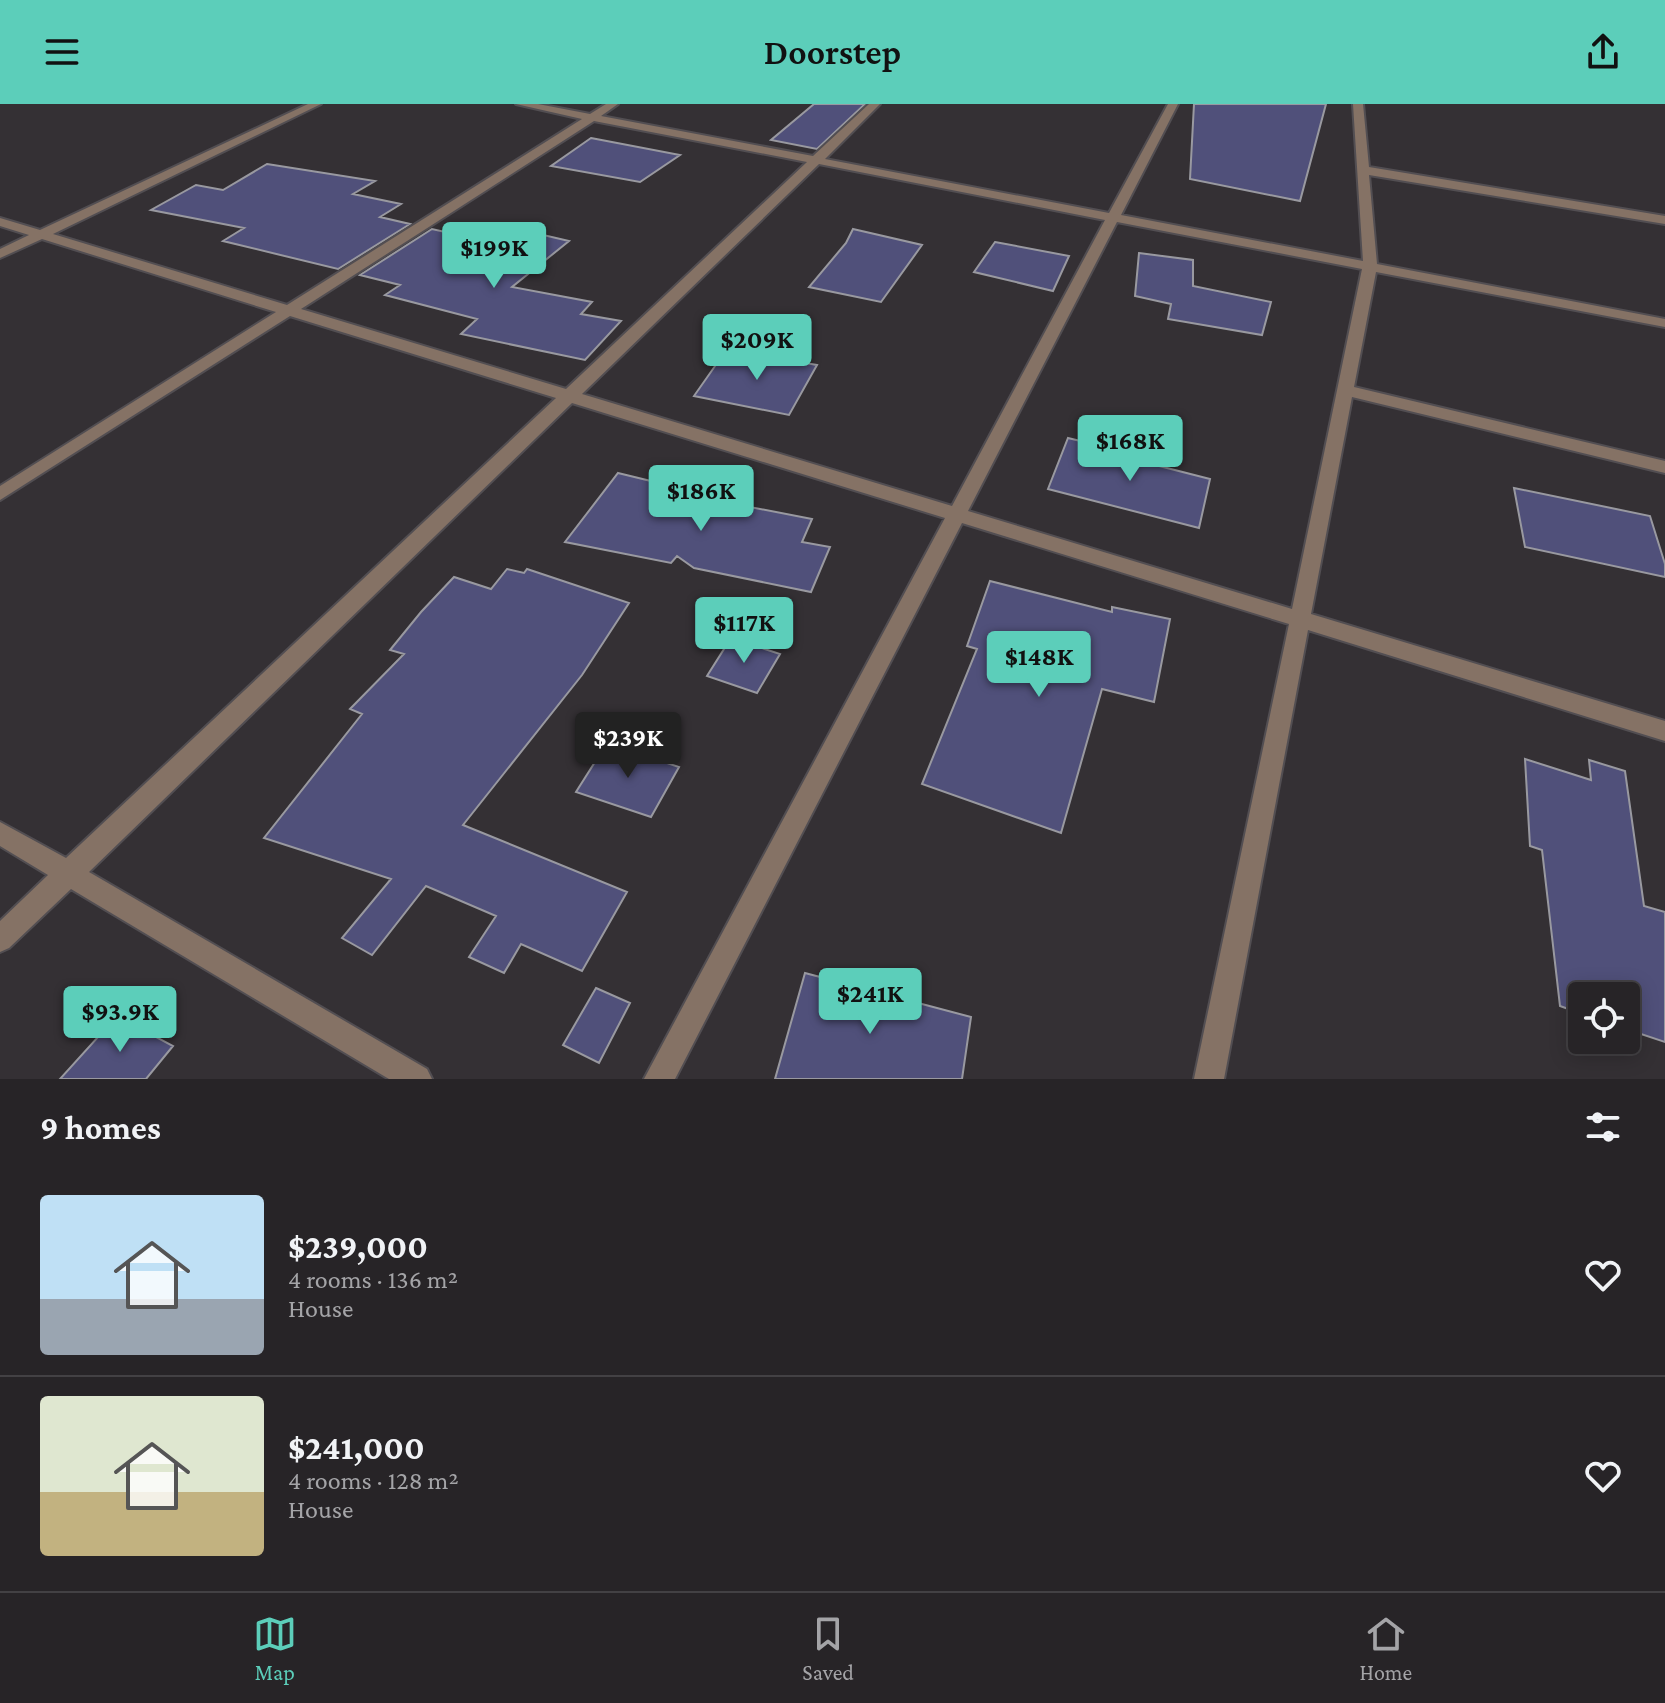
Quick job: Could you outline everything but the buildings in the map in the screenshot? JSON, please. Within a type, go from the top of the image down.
[{"type":"street","points":[[0,254],[316,104]]},
{"type":"street","points":[[521,104],[1665,323]]},
{"type":"street","points":[[0,494],[613,104]]},
{"type":"street","points":[[0,939],[875,104]]},
{"type":"street","points":[[659,1079],[1173,104]]},
{"type":"street","points":[[1209,1079],[1370,265],[1358,104]]},
{"type":"street","points":[[1363,170],[1665,220]]},
{"type":"street","points":[[0,222],[1665,731]]},
{"type":"street","points":[[1345,390],[1665,467]]},
{"type":"street","points":[[0,833],[417,1079]]}]
